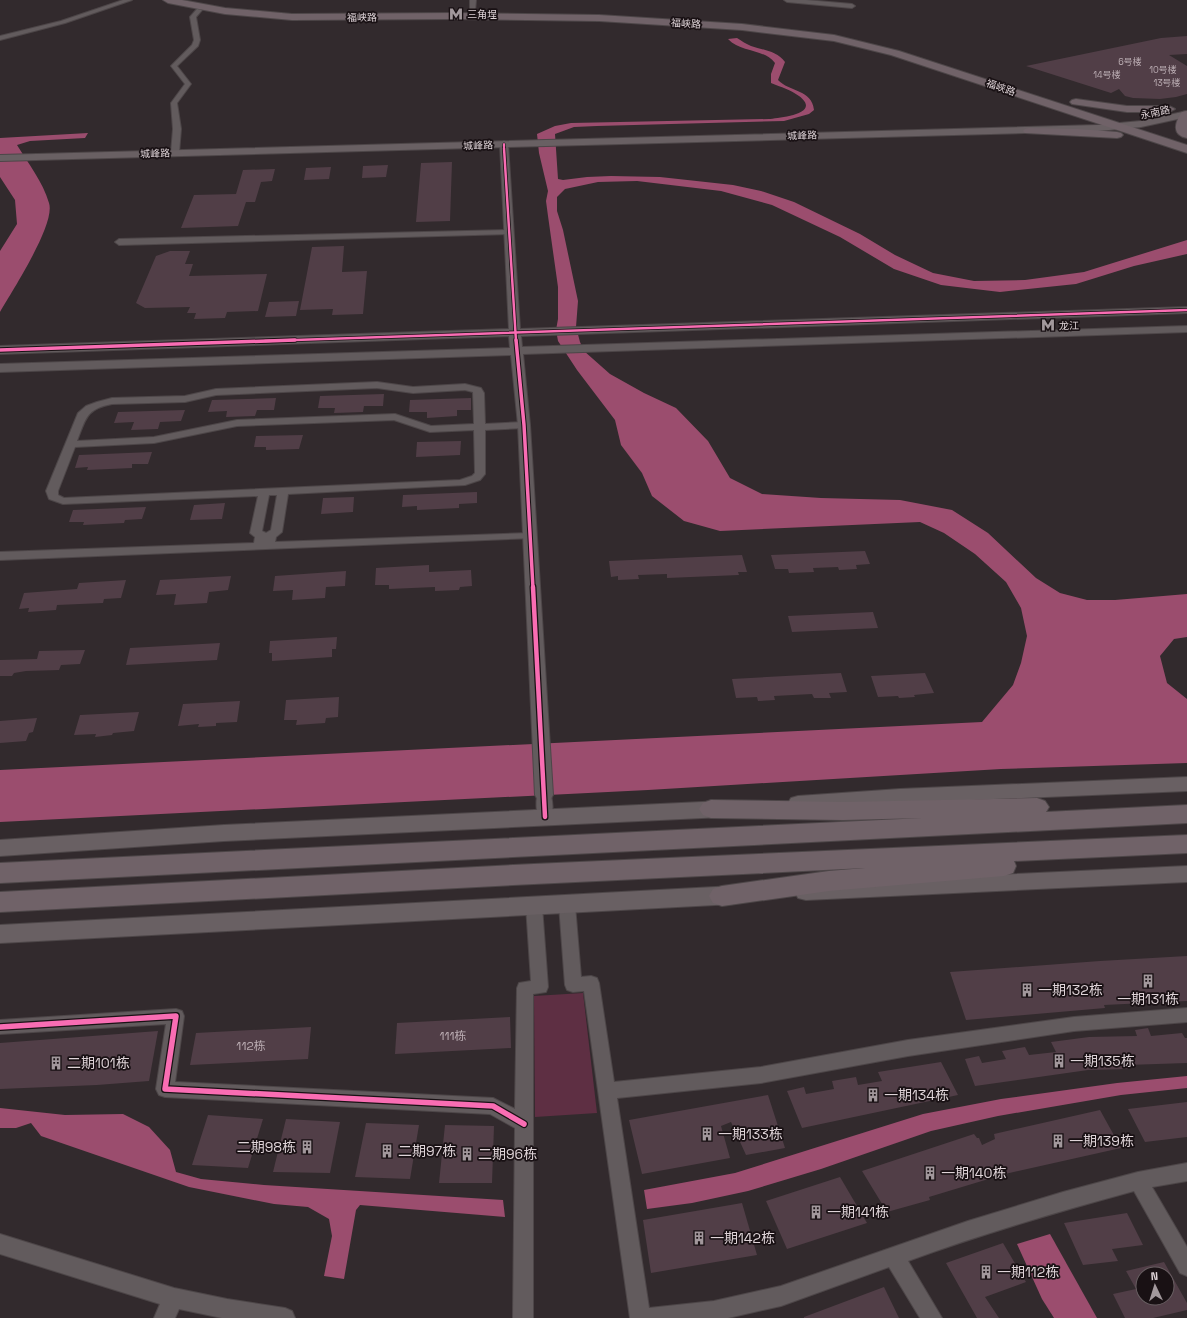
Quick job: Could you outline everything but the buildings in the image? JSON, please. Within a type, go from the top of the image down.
[{"type":"highway","name":"福峡路","points":[[168,0],[225,11],[292,17],[530,16],[658,21],[761,29],[828,37],[867,44],[1022,94],[1056,97],[1186,145]]},
{"type":"highway","name":"福峡路","points":[[200,0],[255,9],[312,12],[577,12],[753,22],[830,31],[899,46],[1035,95],[1103,122],[1141,124],[1186,145]]},
{"type":"highway","points":[[1027,128],[1053,122],[1050,110],[1035,95]]},
{"type":"highway","points":[[1056,97],[1093,105],[1127,109],[1169,109]]},
{"type":"highway","points":[[1187,111],[1181,122],[1181,128],[1187,135]]},
{"type":"highway","points":[[1027,128],[1101,133],[1186,145]]},
{"type":"highway","points":[[711,809],[843,811],[952,810],[1070,806],[1180,814]]},
{"type":"highway","points":[[0,873],[1180,814]]},
{"type":"highway","points":[[0,902],[558,873],[1187,844]]},
{"type":"highway","points":[[722,896],[829,881],[1187,848]]},
{"type":"main road","name":"永南路","points":[[1121,122],[1169,109],[1187,111]]},
{"type":"main road","points":[[1141,124],[1187,111]]},
{"type":"main road","points":[[1053,122],[1103,122]]},
{"type":"main road","points":[[1053,122],[1121,122]]},
{"type":"main road","name":"城峰路","points":[[0,158],[957,131],[978,132],[1027,128]]},
{"type":"main road","points":[[0,848],[224,833],[711,809],[900,796],[1187,784]]},
{"type":"main road","points":[[0,934],[722,896],[1187,874]]},
{"type":"street","points":[[0,38],[63,22],[129,0]]},
{"type":"street","points":[[473,0],[473,11]]},
{"type":"street","points":[[787,0],[852,6]]},
{"type":"street","points":[[175,153],[177,129],[174,103],[188,84],[174,66],[195,46],[197,40],[193,17],[199,10]]},
{"type":"street","points":[[504,144],[515,333],[524,425],[545,817]]},
{"type":"street","points":[[118,242],[508,232]]},
{"type":"street","points":[[2,350],[1187,310]]},
{"type":"street","points":[[0,368],[1187,329]]},
{"type":"street","points":[[377,385],[413,390],[472,388],[479,393],[480,426],[480,474],[476,478],[461,483],[62,501],[53,497],[52,491],[83,413],[90,408],[112,401],[185,398],[230,391],[377,385]]},
{"type":"street","points":[[71,444],[154,440],[238,423],[395,417],[430,428],[524,425]]},
{"type":"street","points":[[264,546],[270,535],[276,532],[283,490]]},
{"type":"street","points":[[264,491],[256,533],[261,535],[264,546]]},
{"type":"street","points":[[0,556],[530,536]]},
{"type":"street","points":[[567,905],[572,985],[591,983],[640,1318]]},
{"type":"street","points":[[523,1318],[525,988],[540,987],[534,906]]},
{"type":"street","points":[[0,1027],[176,1016],[165,1089],[492,1106],[524,1124]]},
{"type":"street","points":[[607,1091],[761,1075],[908,1048],[1074,1024],[1187,1016]]},
{"type":"street","points":[[646,1318],[714,1311],[781,1296],[968,1230],[1138,1181],[1187,1172]]},
{"type":"street","points":[[1138,1181],[1187,1266]]},
{"type":"street","points":[[0,1244],[174,1298],[227,1309],[285,1318]]},
{"type":"street","points":[[894,1257],[932,1318]]},
{"type":"street","points":[[164,1318],[174,1298]]},
{"type":"shaded area","points":[[737,38],[749,45],[770,51],[782,58],[785,62],[778,80],[788,87],[805,94],[812,103],[814,110],[809,114],[784,121],[574,127],[555,134],[558,179],[563,180],[611,176],[660,177],[733,185],[761,191],[794,202],[860,234],[895,255],[933,273],[974,281],[1025,280],[1084,272],[1187,240],[1187,254],[1134,266],[1076,284],[1000,292],[941,285],[894,269],[840,237],[772,205],[721,191],[637,181],[598,182],[565,189],[557,197],[557,211],[563,230],[578,301],[576,327],[584,351],[610,374],[644,393],[676,408],[708,441],[730,478],[762,494],[821,498],[900,500],[952,510],[988,533],[1036,578],[1060,593],[1087,600],[1115,600],[1187,594],[1187,637],[1174,639],[1160,656],[1167,683],[1187,699],[1187,763],[1001,769],[648,790],[0,822],[0,770],[982,722],[1013,685],[1021,663],[1027,636],[1021,608],[1006,582],[975,554],[944,533],[920,522],[720,531],[684,521],[652,496],[642,473],[621,445],[615,420],[577,370],[558,341],[556,330],[558,319],[558,287],[546,201],[548,191],[539,153],[537,134],[555,126],[571,123],[769,119],[789,116],[802,111],[806,107],[805,102],[799,96],[789,90],[771,83],[771,74],[775,63],[770,58],[739,47],[728,39]]},
{"type":"shaded area","points":[[88,133],[85,138],[30,141],[17,145],[43,188],[49,203],[49,213],[46,226],[32,258],[0,312],[0,251],[17,224],[15,200],[0,177],[0,138]]},
{"type":"shaded area","points":[[583,993],[597,1113],[535,1117],[534,996]]},
{"type":"shaded area","points":[[1187,1076],[1187,1088],[1121,1095],[998,1116],[931,1131],[821,1169],[748,1191],[692,1203],[647,1209],[644,1190],[735,1173],[923,1114],[1001,1099],[1117,1083]]},
{"type":"shaded area","points":[[0,1108],[65,1115],[123,1114],[149,1127],[170,1150],[176,1172],[201,1179],[264,1185],[503,1200],[505,1217],[360,1205],[356,1210],[344,1279],[324,1276],[332,1236],[329,1219],[308,1207],[274,1204],[189,1187],[41,1136],[31,1123],[16,1128],[0,1128]]},
{"type":"shaded area","points":[[1050,1234],[1097,1318],[1054,1318],[1042,1299],[1017,1244]]},
{"type":"cycle path","points":[[504,144],[513,315],[524,425],[545,817]]},
{"type":"cycle path","points":[[0,350],[1187,310]]},
{"type":"cycle path","points":[[0,1027],[176,1016],[165,1089],[493,1106],[524,1124]]},
{"type":"place","name":"三角埕","points":[[456,14]]},
{"type":"place","name":"龙江","points":[[1048,325]]},
{"type":"place","name":"一期131栋","points":[[1148,981]]},
{"type":"place","name":"一期132栋","points":[[1027,990]]},
{"type":"place","name":"一期135栋","points":[[1059,1061]]},
{"type":"place","name":"二期101栋","points":[[56,1063]]},
{"type":"place","name":"一期134栋","points":[[873,1095]]},
{"type":"place","name":"一期133栋","points":[[707,1134]]},
{"type":"place","name":"一期139栋","points":[[1058,1141]]},
{"type":"place","name":"二期98栋","points":[[307,1147]]},
{"type":"place","name":"二期97栋","points":[[387,1151]]},
{"type":"place","name":"二期96栋","points":[[467,1154]]},
{"type":"place","name":"一期140栋","points":[[930,1173]]},
{"type":"place","name":"一期141栋","points":[[816,1212]]},
{"type":"place","name":"一期142栋","points":[[699,1238]]},
{"type":"place","name":"一期112栋","points":[[986,1272]]}]
